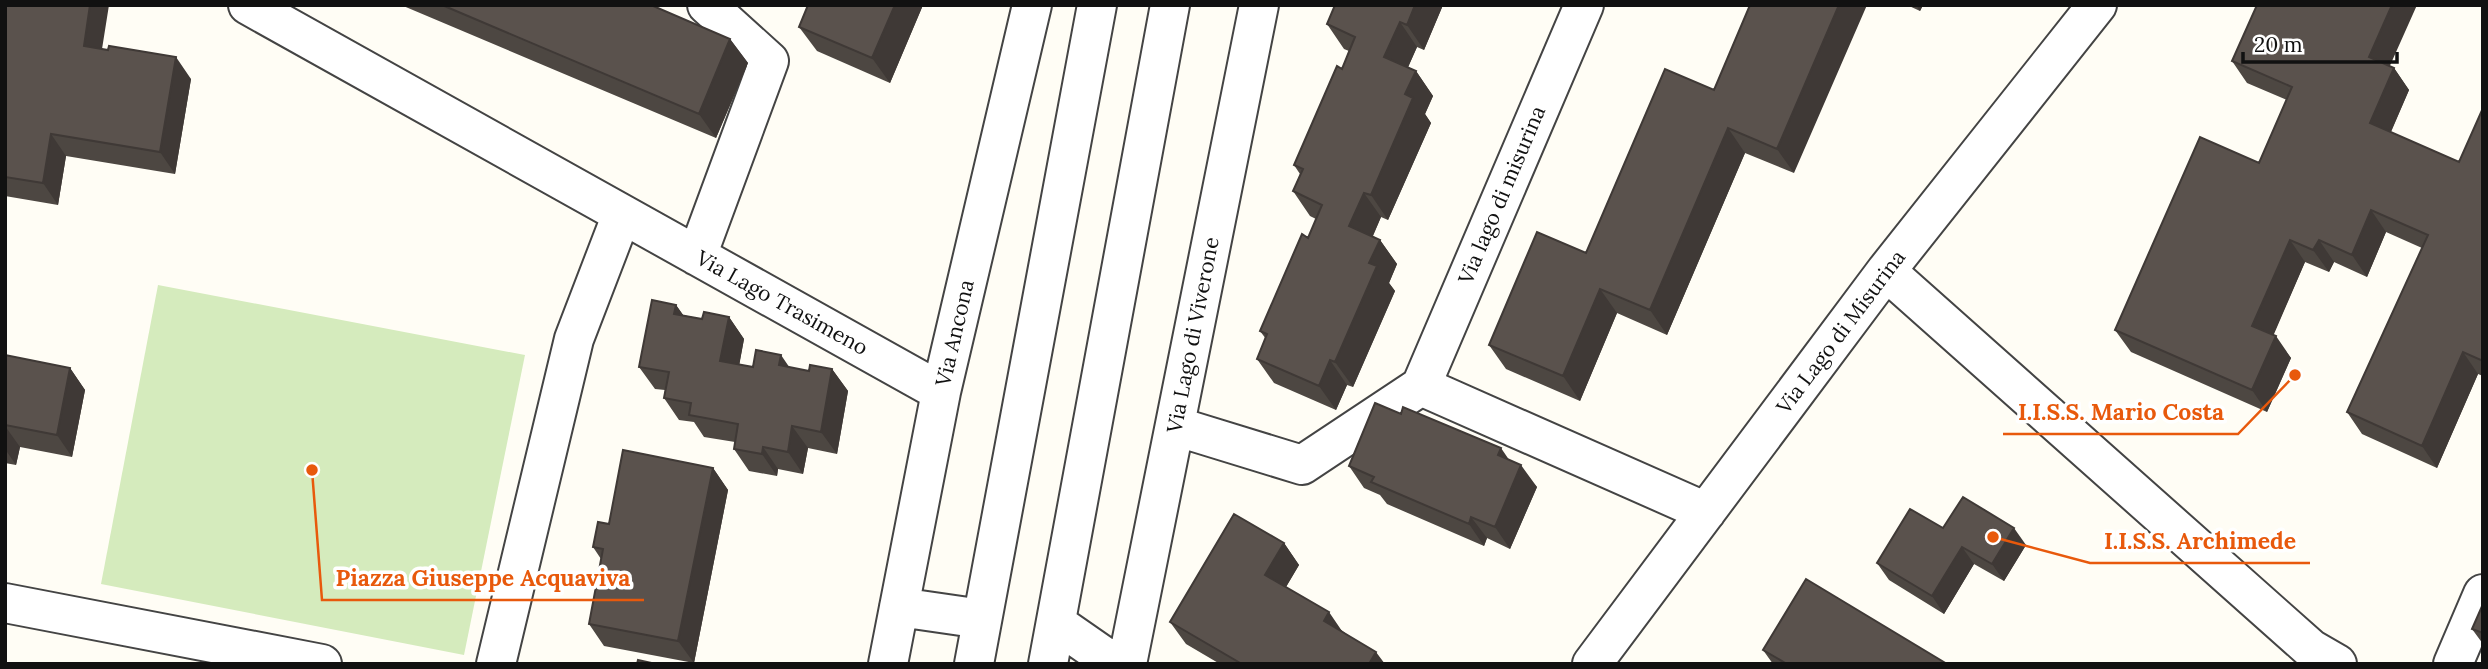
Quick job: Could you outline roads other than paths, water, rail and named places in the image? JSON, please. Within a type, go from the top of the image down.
[{"type":"street","name":"Via Lago Trasimeno","points":[[248,5],[941,391]]},
{"type":"street","points":[[698,256],[769,61],[707,5]]},
{"type":"street","name":"Via Ancona","points":[[888,664],[941,391],[1032,5]]},
{"type":"street","points":[[974,664],[1097,5]]},
{"type":"street","points":[[1048,664],[1170,5]]},
{"type":"street","name":"Via Lago di Viverone","points":[[1126,664],[1259,5]]},
{"type":"street","name":"Via lago di misurina","points":[[1420,386],[1584,5]]},
{"type":"street","name":"Via Lago di Misurina","points":[[1592,664],[1886,271],[2097,5]]},
{"type":"street","points":[[496,664],[574,339],[622,214]]},
{"type":"street","points":[[1886,271],[2311,649],[2336,664]]},
{"type":"street","points":[[1175,426],[1302,465],[1420,386],[1706,512]]},
{"type":"street","points":[[2454,664],[2483,594]]},
{"type":"street","points":[[5,604],[323,664]]},
{"type":"street","points":[[899,607],[982,619]]},
{"type":"street","points":[[1056,623],[1115,664]]},
{"type":"place","name":"I.I.S.S. Mario Costa","points":[[2295,375]]},
{"type":"place","name":"Piazza Giuseppe Acquaviva","points":[[312,470]]},
{"type":"place","name":"I.I.S.S. Archimede","points":[[1993,537]]}]
